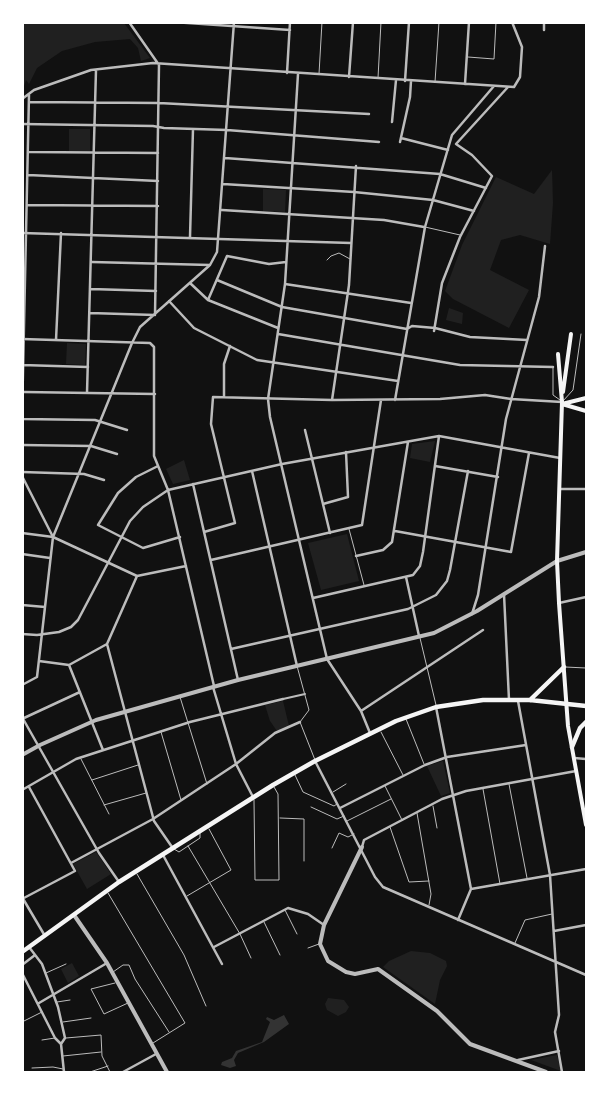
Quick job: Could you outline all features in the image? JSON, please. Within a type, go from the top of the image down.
[{"type":"main road","points":[[562,403],[572,334]]},
{"type":"main road","points":[[558,354],[562,403],[557,561],[559,603],[566,703],[586,825]]},
{"type":"main road","points":[[562,403],[586,398]]},
{"type":"main road","points":[[562,403],[586,411]]},
{"type":"main road","points":[[530,700],[564,667]]},
{"type":"main road","points":[[22,952],[135,871],[200,830],[315,761],[370,733],[436,708],[483,700],[530,700],[586,706]]},
{"type":"main road","points":[[572,747],[580,728],[586,722]]},
{"type":"street","points":[[136,22],[130,24],[159,65],[158,236],[155,315]]},
{"type":"street","points":[[173,22],[234,28],[290,30]]},
{"type":"street","points":[[22,685],[37,677],[53,537],[132,343],[140,327],[210,265],[217,252],[222,210],[234,22]]},
{"type":"street","points":[[287,73],[290,22]]},
{"type":"street","points":[[349,77],[353,22]]},
{"type":"street","points":[[406,81],[409,22]]},
{"type":"street","points":[[465,84],[469,22]]},
{"type":"street","points":[[22,99],[34,90],[96,69],[138,64],[514,87],[520,76],[522,47],[512,22]]},
{"type":"street","points":[[544,22],[544,30]]},
{"type":"street","points":[[88,393],[96,69]]},
{"type":"street","points":[[298,74],[285,284],[268,399],[327,659],[361,711],[370,733]]},
{"type":"street","points":[[392,122],[396,80]]},
{"type":"street","points":[[411,81],[410,97],[400,140],[448,150]]},
{"type":"street","points":[[394,400],[425,227],[450,142],[456,129],[494,86]]},
{"type":"street","points":[[456,144],[508,87]]},
{"type":"street","points":[[29,94],[22,419],[101,422],[127,430]]},
{"type":"street","points":[[29,102],[159,103],[369,114]]},
{"type":"street","points":[[22,124],[227,130],[379,142]]},
{"type":"street","points":[[190,237],[193,129]]},
{"type":"street","points":[[434,329],[442,283],[461,236],[492,176],[472,155],[450,142]]},
{"type":"street","points":[[29,152],[158,153]]},
{"type":"street","points":[[225,158],[356,166],[440,174],[486,188]]},
{"type":"street","points":[[332,400],[348,292],[356,166]]},
{"type":"street","points":[[28,175],[158,181]]},
{"type":"street","points":[[223,184],[354,192],[433,200],[474,211]]},
{"type":"street","points":[[27,205],[158,206]]},
{"type":"street","points":[[222,210],[384,220],[425,227]]},
{"type":"street","points":[[22,233],[219,237],[351,243]]},
{"type":"street","points":[[56,340],[61,233]]},
{"type":"street","points":[[472,614],[478,595],[511,399],[539,297],[545,246]]},
{"type":"street","points":[[208,300],[227,256],[268,264],[286,262]]},
{"type":"street","points":[[92,262],[210,265]]},
{"type":"street","points":[[217,280],[282,307],[407,329],[412,326],[470,337],[527,340]]},
{"type":"street","points":[[190,282],[208,300],[278,328]]},
{"type":"street","points":[[285,284],[411,303]]},
{"type":"street","points":[[91,289],[156,291]]},
{"type":"street","points":[[169,301],[194,328],[257,360],[398,381]]},
{"type":"street","points":[[90,313],[155,315]]},
{"type":"street","points":[[277,334],[460,365],[554,367]]},
{"type":"street","points":[[23,339],[150,343],[154,348],[153,447],[158,466],[168,490],[180,537],[220,714],[236,764],[254,797]]},
{"type":"street","points":[[224,397],[224,364],[230,346]]},
{"type":"street","points":[[23,365],[88,367]]},
{"type":"street","points":[[23,392],[155,394]]},
{"type":"street","points":[[204,532],[235,523],[211,424],[213,397],[394,400],[440,399],[485,395],[562,403]]},
{"type":"street","points":[[212,560],[362,525],[376,447],[381,400]]},
{"type":"street","points":[[305,430],[330,533]]},
{"type":"street","points":[[313,598],[413,575],[420,566],[439,436]]},
{"type":"street","points":[[22,634],[59,632],[71,627],[78,620],[130,520],[143,506],[168,490],[282,464],[439,436],[561,458]]},
{"type":"street","points":[[356,556],[383,550],[389,546],[395,531],[408,442]]},
{"type":"street","points":[[22,445],[91,446],[117,454]]},
{"type":"street","points":[[322,504],[348,497],[346,452]]},
{"type":"street","points":[[395,531],[511,552],[528,453]]},
{"type":"street","points":[[158,466],[136,477],[118,493],[98,525],[143,548],[180,537]]},
{"type":"street","points":[[435,466],[498,477]]},
{"type":"street","points":[[252,471],[297,666]]},
{"type":"street","points":[[231,649],[413,607],[436,595],[447,581],[468,471]]},
{"type":"street","points":[[22,472],[80,474],[104,480]]},
{"type":"street","points":[[22,476],[53,537]]},
{"type":"street","points":[[193,484],[212,560],[238,680]]},
{"type":"street","points":[[560,489],[586,489]]},
{"type":"street","points":[[22,533],[53,537],[138,576],[186,566]]},
{"type":"street","points":[[22,755],[92,722],[124,712],[238,680],[434,633],[472,614],[557,561],[586,552]]},
{"type":"street","points":[[22,554],[50,558]]},
{"type":"street","points":[[39,661],[69,665],[107,644],[138,576]]},
{"type":"street","points":[[406,577],[420,637]]},
{"type":"street","points":[[504,594],[508,700]]},
{"type":"street","points":[[559,603],[586,597]]},
{"type":"street","points":[[22,604],[45,607]]},
{"type":"street","points":[[361,711],[427,669],[482,630]]},
{"type":"street","points":[[107,644],[153,819],[172,848]]},
{"type":"street","points":[[69,665],[103,750]]},
{"type":"street","points":[[80,692],[23,718],[40,745],[97,849],[119,882]]},
{"type":"street","points":[[22,790],[80,757],[188,722],[305,694]]},
{"type":"street","points":[[518,700],[550,875],[559,1015],[555,1032],[562,1072]]},
{"type":"street","points":[[436,708],[471,889],[458,920]]},
{"type":"street","points":[[71,863],[153,819],[236,764],[275,732],[300,722]]},
{"type":"street","points":[[340,808],[424,765],[447,757],[526,745]]},
{"type":"street","points":[[574,758],[586,760]]},
{"type":"street","points":[[315,761],[362,847],[375,876],[383,887],[586,975]]},
{"type":"street","points":[[546,1072],[470,1044],[437,1011],[378,970],[355,974],[346,972],[328,961],[320,944],[324,925],[364,840],[453,795],[532,778],[576,771]]},
{"type":"street","points":[[29,786],[76,871],[23,898],[45,936]]},
{"type":"street","points":[[162,854],[222,964]]},
{"type":"street","points":[[471,889],[586,869]]},
{"type":"street","points":[[214,948],[284,910],[296,909],[324,925]]},
{"type":"street","points":[[74,915],[108,963],[166,1072]]},
{"type":"street","points":[[554,931],[586,925]]},
{"type":"street","points":[[29,947],[46,973],[63,1022],[65,1038],[62,1044],[62,1056],[64,1071]]},
{"type":"street","points":[[22,965],[35,955]]},
{"type":"street","points":[[39,1004],[108,963]]},
{"type":"street","points":[[22,973],[55,1038],[62,1044]]},
{"type":"street","points":[[512,1060],[522,1061],[559,1051]]},
{"type":"street","points":[[124,1072],[156,1054]]},
{"type":"lane","points":[[318,75],[322,22]]},
{"type":"lane","points":[[378,79],[381,22]]},
{"type":"lane","points":[[435,82],[439,22]]},
{"type":"lane","points":[[467,57],[494,59],[496,22]]},
{"type":"lane","points":[[425,227],[461,236]]},
{"type":"lane","points":[[327,260],[331,256],[339,254],[350,259]]},
{"type":"lane","points":[[554,367],[553,395],[562,403],[573,390],[581,334]]},
{"type":"lane","points":[[349,529],[364,586]]},
{"type":"lane","points":[[420,637],[436,708]]},
{"type":"lane","points":[[297,666],[309,710],[300,722],[315,761]]},
{"type":"lane","points":[[564,667],[586,668]]},
{"type":"lane","points":[[180,696],[207,784]]},
{"type":"lane","points":[[406,718],[424,765]]},
{"type":"lane","points":[[380,729],[403,776]]},
{"type":"lane","points":[[161,731],[181,801]]},
{"type":"lane","points":[[80,757],[109,814]]},
{"type":"lane","points":[[91,780],[138,765]]},
{"type":"lane","points":[[294,773],[303,792],[334,806],[338,804]]},
{"type":"lane","points":[[509,783],[527,879]]},
{"type":"lane","points":[[332,792],[346,784]]},
{"type":"lane","points":[[254,797],[255,880],[279,880],[278,794],[273,785]]},
{"type":"lane","points":[[385,785],[402,821]]},
{"type":"lane","points":[[483,788],[501,884]]},
{"type":"lane","points":[[103,805],[146,792]]},
{"type":"lane","points":[[348,821],[391,799]]},
{"type":"lane","points":[[433,805],[437,828]]},
{"type":"lane","points":[[311,807],[337,819],[344,816]]},
{"type":"lane","points":[[417,814],[431,894],[429,908]]},
{"type":"lane","points":[[279,818],[304,819],[304,861]]},
{"type":"lane","points":[[186,896],[232,870],[207,826]]},
{"type":"lane","points":[[390,826],[409,882],[429,881]]},
{"type":"lane","points":[[172,848],[179,852],[200,838],[200,830]]},
{"type":"lane","points":[[332,848],[339,833],[348,837],[354,834]]},
{"type":"lane","points":[[188,846],[240,934],[251,958]]},
{"type":"lane","points":[[135,871],[184,955],[206,1006]]},
{"type":"lane","points":[[106,891],[113,898],[185,1024],[151,1044]]},
{"type":"lane","points":[[284,910],[297,934]]},
{"type":"lane","points":[[514,945],[524,920],[553,914]]},
{"type":"lane","points":[[264,921],[280,955]]},
{"type":"lane","points":[[308,948],[320,944]]},
{"type":"lane","points":[[46,973],[66,964]]},
{"type":"lane","points":[[112,972],[123,965],[129,965],[135,979],[169,1033]]},
{"type":"lane","points":[[118,982],[91,989],[104,1014],[128,1002]]},
{"type":"lane","points":[[56,1002],[70,1000]]},
{"type":"lane","points":[[22,1022],[43,1012]]},
{"type":"lane","points":[[63,1022],[90,1018]]},
{"type":"lane","points":[[65,1038],[101,1035],[101,1052],[110,1072]]},
{"type":"lane","points":[[42,1040],[55,1038]]},
{"type":"lane","points":[[62,1056],[101,1052]]},
{"type":"lane","points":[[90,1072],[108,1066]]},
{"type":"lane","points":[[32,1068],[53,1067],[64,1071]]},
{"type":"shaded area","points":[[23,22],[124,23],[150,58],[141,61],[138,48],[130,39],[95,42],[62,51],[37,68],[29,84],[26,80],[23,89]]},
{"type":"shaded area","points":[[69,129],[90,129],[90,151],[69,151]]},
{"type":"shaded area","points":[[552,170],[553,203],[550,244],[520,235],[501,240],[490,270],[529,290],[509,328],[453,299],[445,291],[462,245],[496,177],[534,194]]},
{"type":"shaded area","points":[[263,189],[286,190],[285,212],[263,211]]},
{"type":"shaded area","points":[[449,308],[463,313],[462,324],[446,320]]},
{"type":"shaded area","points":[[67,343],[86,344],[85,365],[66,364]]},
{"type":"shaded area","points":[[435,441],[430,462],[410,458],[412,444]]},
{"type":"shaded area","points":[[184,460],[190,480],[173,484],[166,469]]},
{"type":"shaded area","points":[[347,534],[359,581],[321,590],[308,543]]},
{"type":"shaded area","points":[[283,701],[289,726],[277,731],[270,721],[265,705]]},
{"type":"shaded area","points":[[443,761],[450,793],[441,796],[427,766]]},
{"type":"shaded area","points":[[96,852],[111,874],[87,889],[73,864]]},
{"type":"shaded area","points":[[411,951],[430,953],[446,961],[447,966],[440,980],[435,1004],[383,967],[389,961]]},
{"type":"shaded area","points":[[72,963],[79,976],[68,983],[61,969]]},
{"type":"shaded area","points":[[328,998],[344,1000],[349,1007],[346,1012],[338,1016],[327,1010],[325,1004]]},
{"type":"shaded area","points":[[284,1015],[289,1024],[264,1042],[238,1053],[234,1060],[236,1066],[230,1068],[221,1065],[222,1062],[232,1058],[236,1051],[262,1042],[270,1022],[266,1019],[267,1017],[274,1020]]},
{"type":"shaded area","points":[[557,1055],[561,1071],[531,1060]]}]
